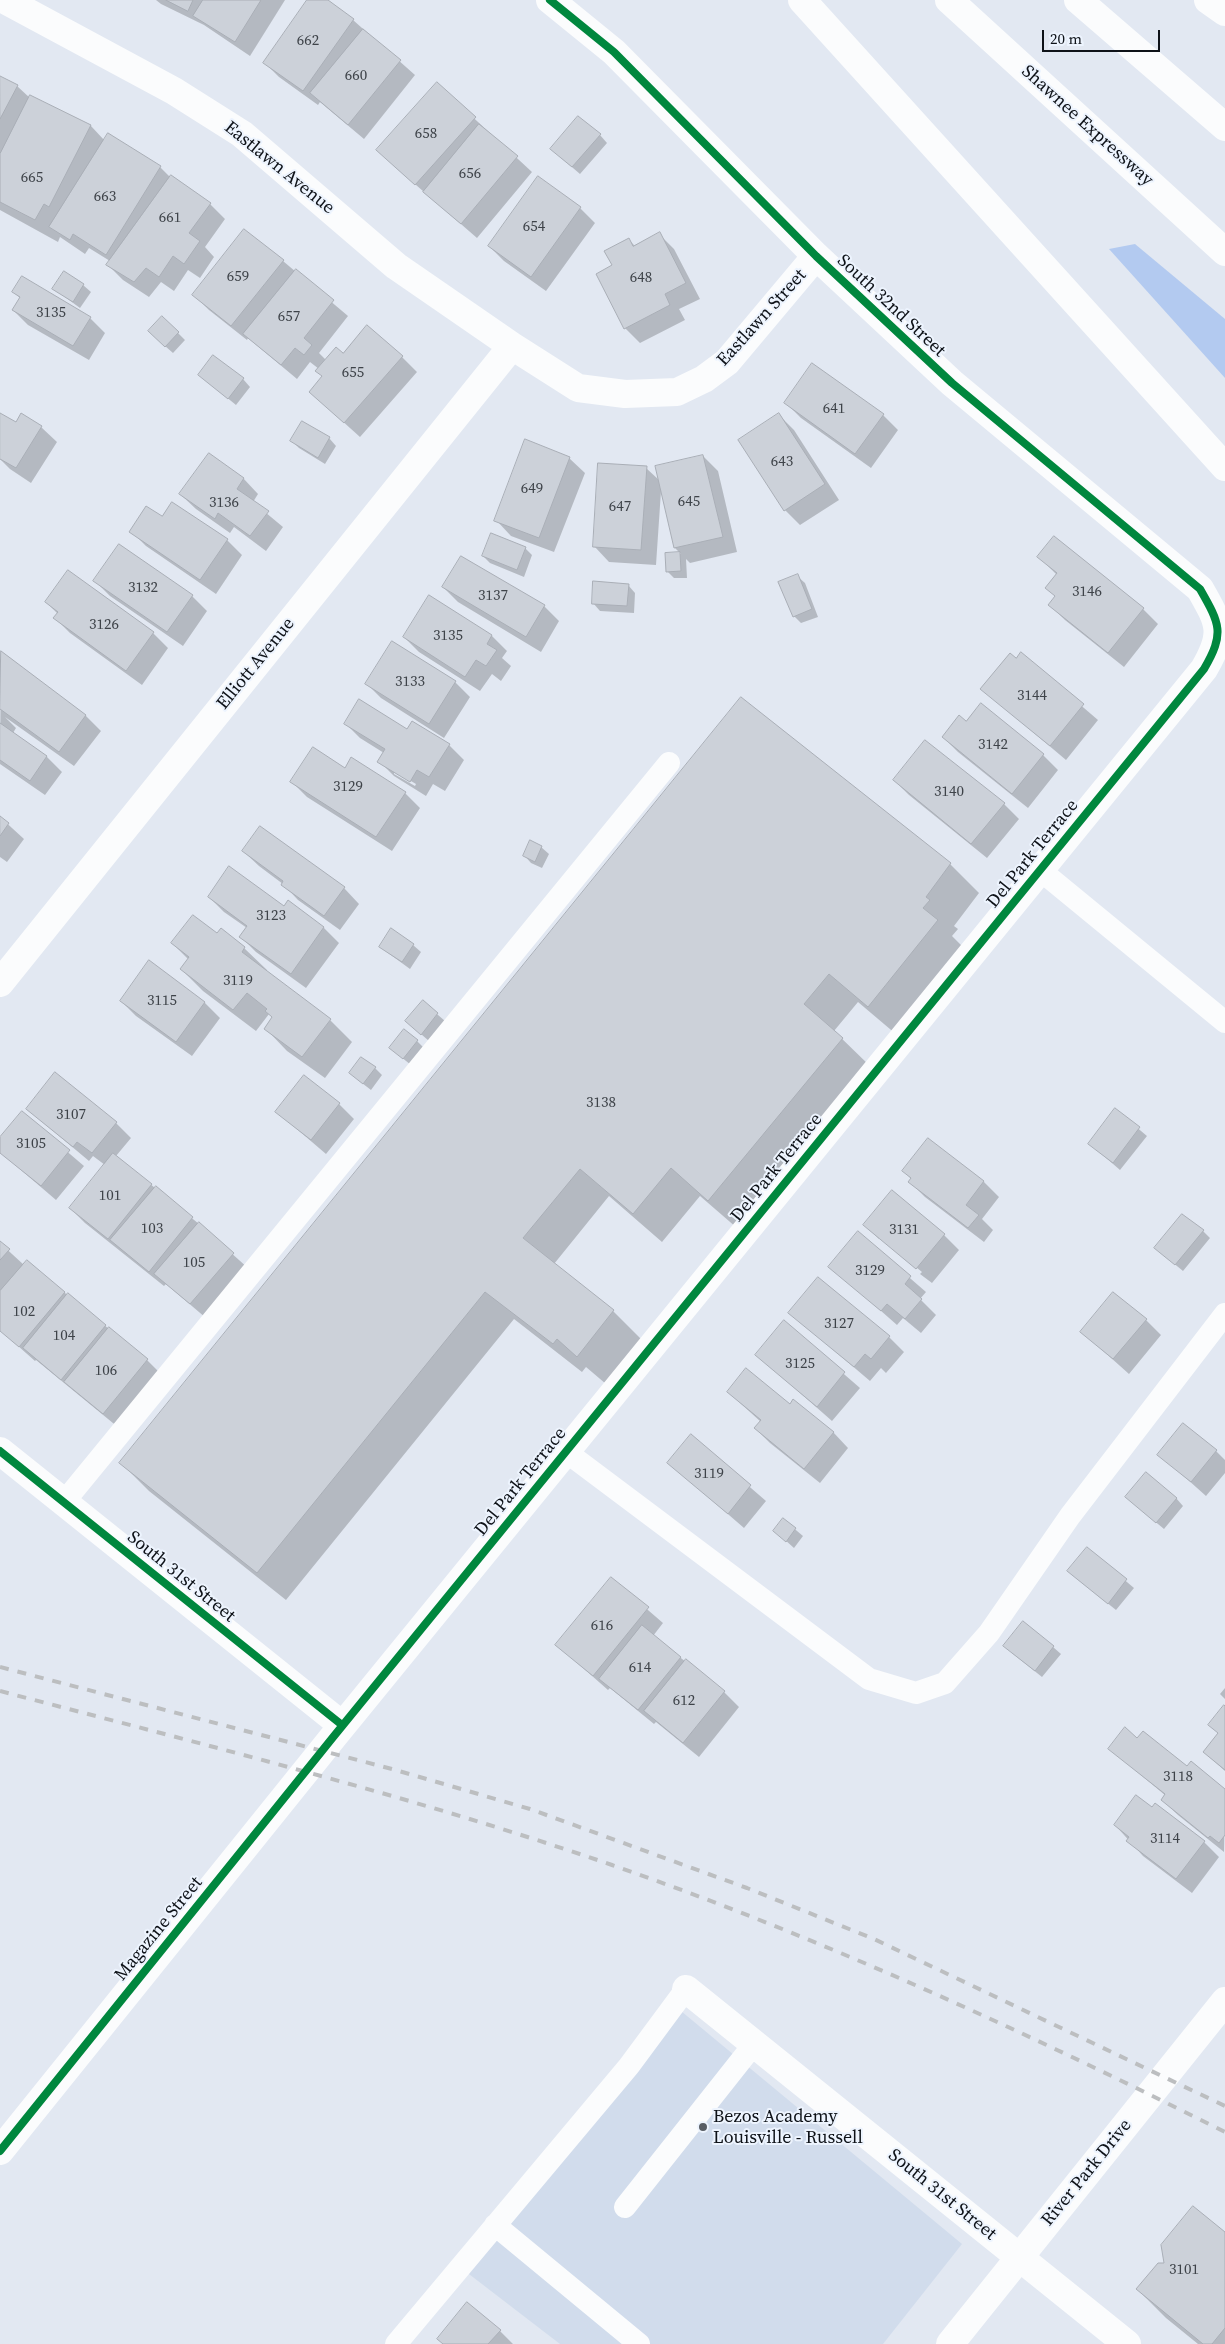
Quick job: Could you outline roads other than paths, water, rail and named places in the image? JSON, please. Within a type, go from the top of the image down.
[{"type":"main road","name":"Eastlawn Avenue","points":[[5,0],[174,91],[242,134],[396,266],[512,346]]},
{"type":"main road","name":"South 32nd Street","points":[[550,0],[614,52],[816,256],[952,383],[1200,589],[1219,622]]},
{"type":"main road","points":[[802,0],[1225,467]]},
{"type":"main road","name":"Shawnee Expressway","points":[[949,0],[1225,252]]},
{"type":"main road","points":[[1078,0],[1225,127]]},
{"type":"main road","points":[[1208,0],[1225,12]]},
{"type":"main road","name":"Eastlawn Street","points":[[512,346],[578,388],[625,394],[677,392],[704,379],[728,362],[816,256]]},
{"type":"main road","name":"Elliott Avenue","points":[[0,983],[512,346]]},
{"type":"main road","name":"Del Park Terrace","points":[[342,1725],[1204,669],[1216,651],[1219,622]]},
{"type":"main road","name":"South 31st Street","points":[[0,1451],[342,1725]]},
{"type":"main road","name":"Magazine Street","points":[[0,2151],[342,1725]]},
{"type":"main road","name":"South 31st Street","points":[[686,1989],[1127,2344]]},
{"type":"main road","name":"River Park Drive","points":[[950,2344],[1225,2001]]},
{"type":"lane","points":[[64,1502],[669,763]]},
{"type":"lane","points":[[1040,870],[1225,1022]]},
{"type":"lane","points":[[565,1451],[869,1679],[916,1693],[945,1683],[990,1634],[1070,1516],[1225,1314]]},
{"type":"lane","points":[[396,2344],[629,2066],[686,1989]]},
{"type":"lane","points":[[625,2208],[754,2044]]},
{"type":"lane","points":[[495,2225],[639,2344]]},
{"type":"railway","points":[[0,1667],[392,1769],[530,1809],[747,1888],[874,1939],[1225,2106]]},
{"type":"railway","points":[[0,1691],[231,1752],[461,1816],[612,1865],[690,1893],[768,1923],[923,1988],[1075,2058],[1225,2132]]},
{"type":"place","name":"Bezos Academy Louisville - Russell","points":[[703,2127]]}]
